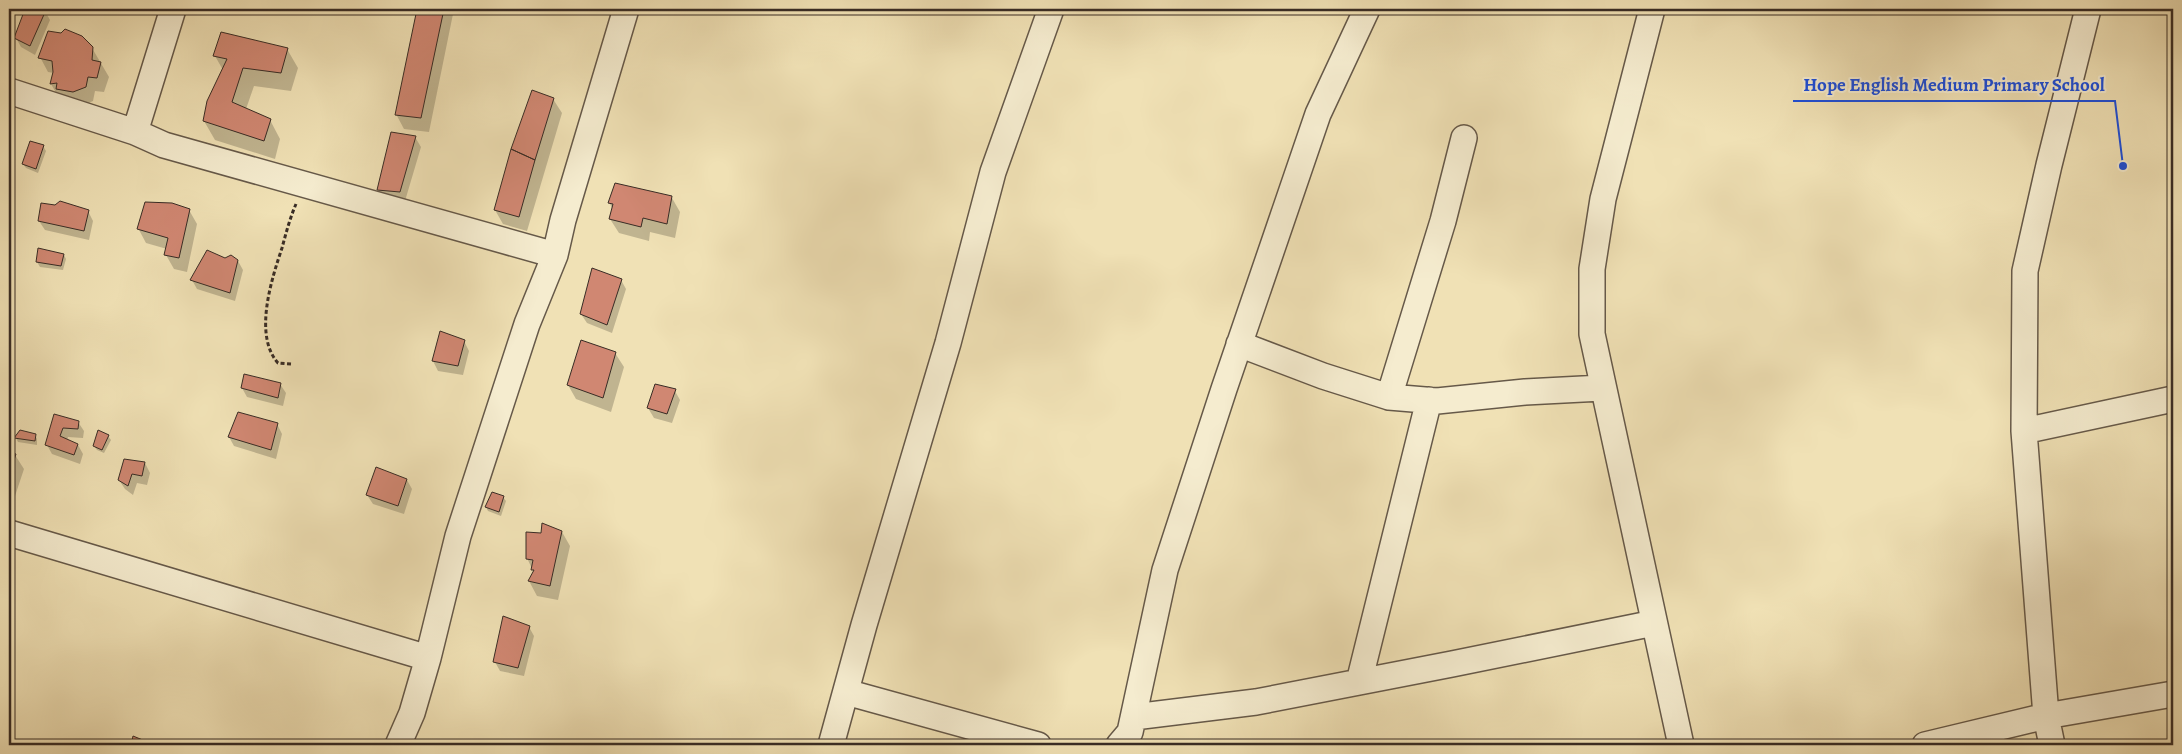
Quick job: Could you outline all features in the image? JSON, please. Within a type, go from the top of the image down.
[{"type":"street","points":[[135,132],[173,9]]},
{"type":"street","points":[[398,745],[412,713],[428,658],[458,536],[528,324],[555,255],[563,220],[626,9]]},
{"type":"street","points":[[832,745],[948,343],[993,172],[1051,9]]},
{"type":"street","points":[[1119,745],[1130,732],[1165,570],[1239,344],[1318,114],[1367,9]]},
{"type":"street","points":[[1652,9],[1603,198],[1592,269],[1592,334],[1602,388],[1681,745]]},
{"type":"street","points":[[2052,745],[2046,716],[2024,431],[2025,271],[2088,9]]},
{"type":"street","points":[[9,91],[135,132],[164,145],[555,255]]},
{"type":"street","points":[[1389,396],[1443,221],[1464,138]]},
{"type":"street","points":[[1239,344],[1323,376],[1389,396],[1429,400],[1602,388]]},
{"type":"street","points":[[2024,431],[2173,399]]},
{"type":"street","points":[[1359,682],[1429,400]]},
{"type":"street","points":[[9,534],[428,658]]},
{"type":"street","points":[[1134,717],[1256,702],[1654,623]]},
{"type":"street","points":[[846,692],[1038,745]]},
{"type":"street","points":[[1925,745],[2046,716],[2173,694]]},
{"type":"path","points":[[291,364],[278,363],[271,353],[266,304],[292,214],[304,185]]},
{"type":"building","points":[[25,9],[46,10],[30,46],[14,38]]},
{"type":"building","points":[[417,9],[444,9],[421,118],[395,115]]},
{"type":"building","points":[[65,29],[82,36],[93,47],[92,60],[101,62],[97,78],[88,77],[86,87],[73,92],[56,89],[57,83],[50,84],[53,72],[52,61],[38,58],[48,31],[61,33]]},
{"type":"building","points":[[221,32],[288,48],[281,73],[243,68],[232,102],[271,119],[264,141],[203,121],[207,101],[227,59],[213,56]]},
{"type":"building","points":[[532,90],[554,98],[535,160],[511,149]]},
{"type":"building","points":[[391,132],[416,136],[400,192],[377,190]]},
{"type":"building","points":[[30,141],[44,145],[36,169],[22,164]]},
{"type":"building","points":[[511,149],[535,160],[519,217],[494,210]]},
{"type":"building","points":[[615,183],[672,196],[667,224],[643,218],[641,227],[609,219],[613,204],[608,203]]},
{"type":"building","points":[[60,201],[89,210],[84,231],[38,221],[41,203],[55,205]]},
{"type":"building","points":[[145,202],[172,203],[190,209],[179,258],[164,255],[168,238],[137,229]]},
{"type":"building","points":[[38,248],[64,254],[61,266],[36,262]]},
{"type":"building","points":[[207,250],[225,258],[231,255],[238,260],[230,293],[190,280]]},
{"type":"building","points":[[592,268],[622,279],[607,325],[580,314]]},
{"type":"building","points":[[440,331],[465,340],[458,366],[432,361]]},
{"type":"building","points":[[581,340],[616,352],[603,398],[567,385]]},
{"type":"building","points":[[244,374],[281,383],[278,398],[241,388]]},
{"type":"building","points":[[655,384],[676,389],[667,414],[647,408]]},
{"type":"building","points":[[238,412],[278,423],[271,450],[228,437]]},
{"type":"building","points":[[54,414],[79,421],[78,429],[63,428],[60,436],[78,444],[74,455],[45,445]]},
{"type":"building","points":[[20,430],[36,434],[35,441],[14,438]]},
{"type":"building","points":[[98,430],[109,435],[102,450],[93,446]]},
{"type":"building","points":[[9,452],[16,454],[9,476]]},
{"type":"building","points":[[124,459],[145,462],[142,476],[132,474],[128,486],[118,480]]},
{"type":"building","points":[[376,467],[407,479],[398,506],[366,495]]},
{"type":"building","points":[[492,492],[504,496],[499,512],[485,507]]},
{"type":"building","points":[[542,523],[562,531],[550,586],[528,581],[534,570],[531,570],[533,560],[526,559],[526,532],[541,533]]},
{"type":"building","points":[[503,616],[530,626],[518,668],[493,662]]},
{"type":"building","points":[[133,736],[155,745],[131,745]]},
{"type":"place","name":"Hope English Medium Primary School","points":[[2123,166]]}]
